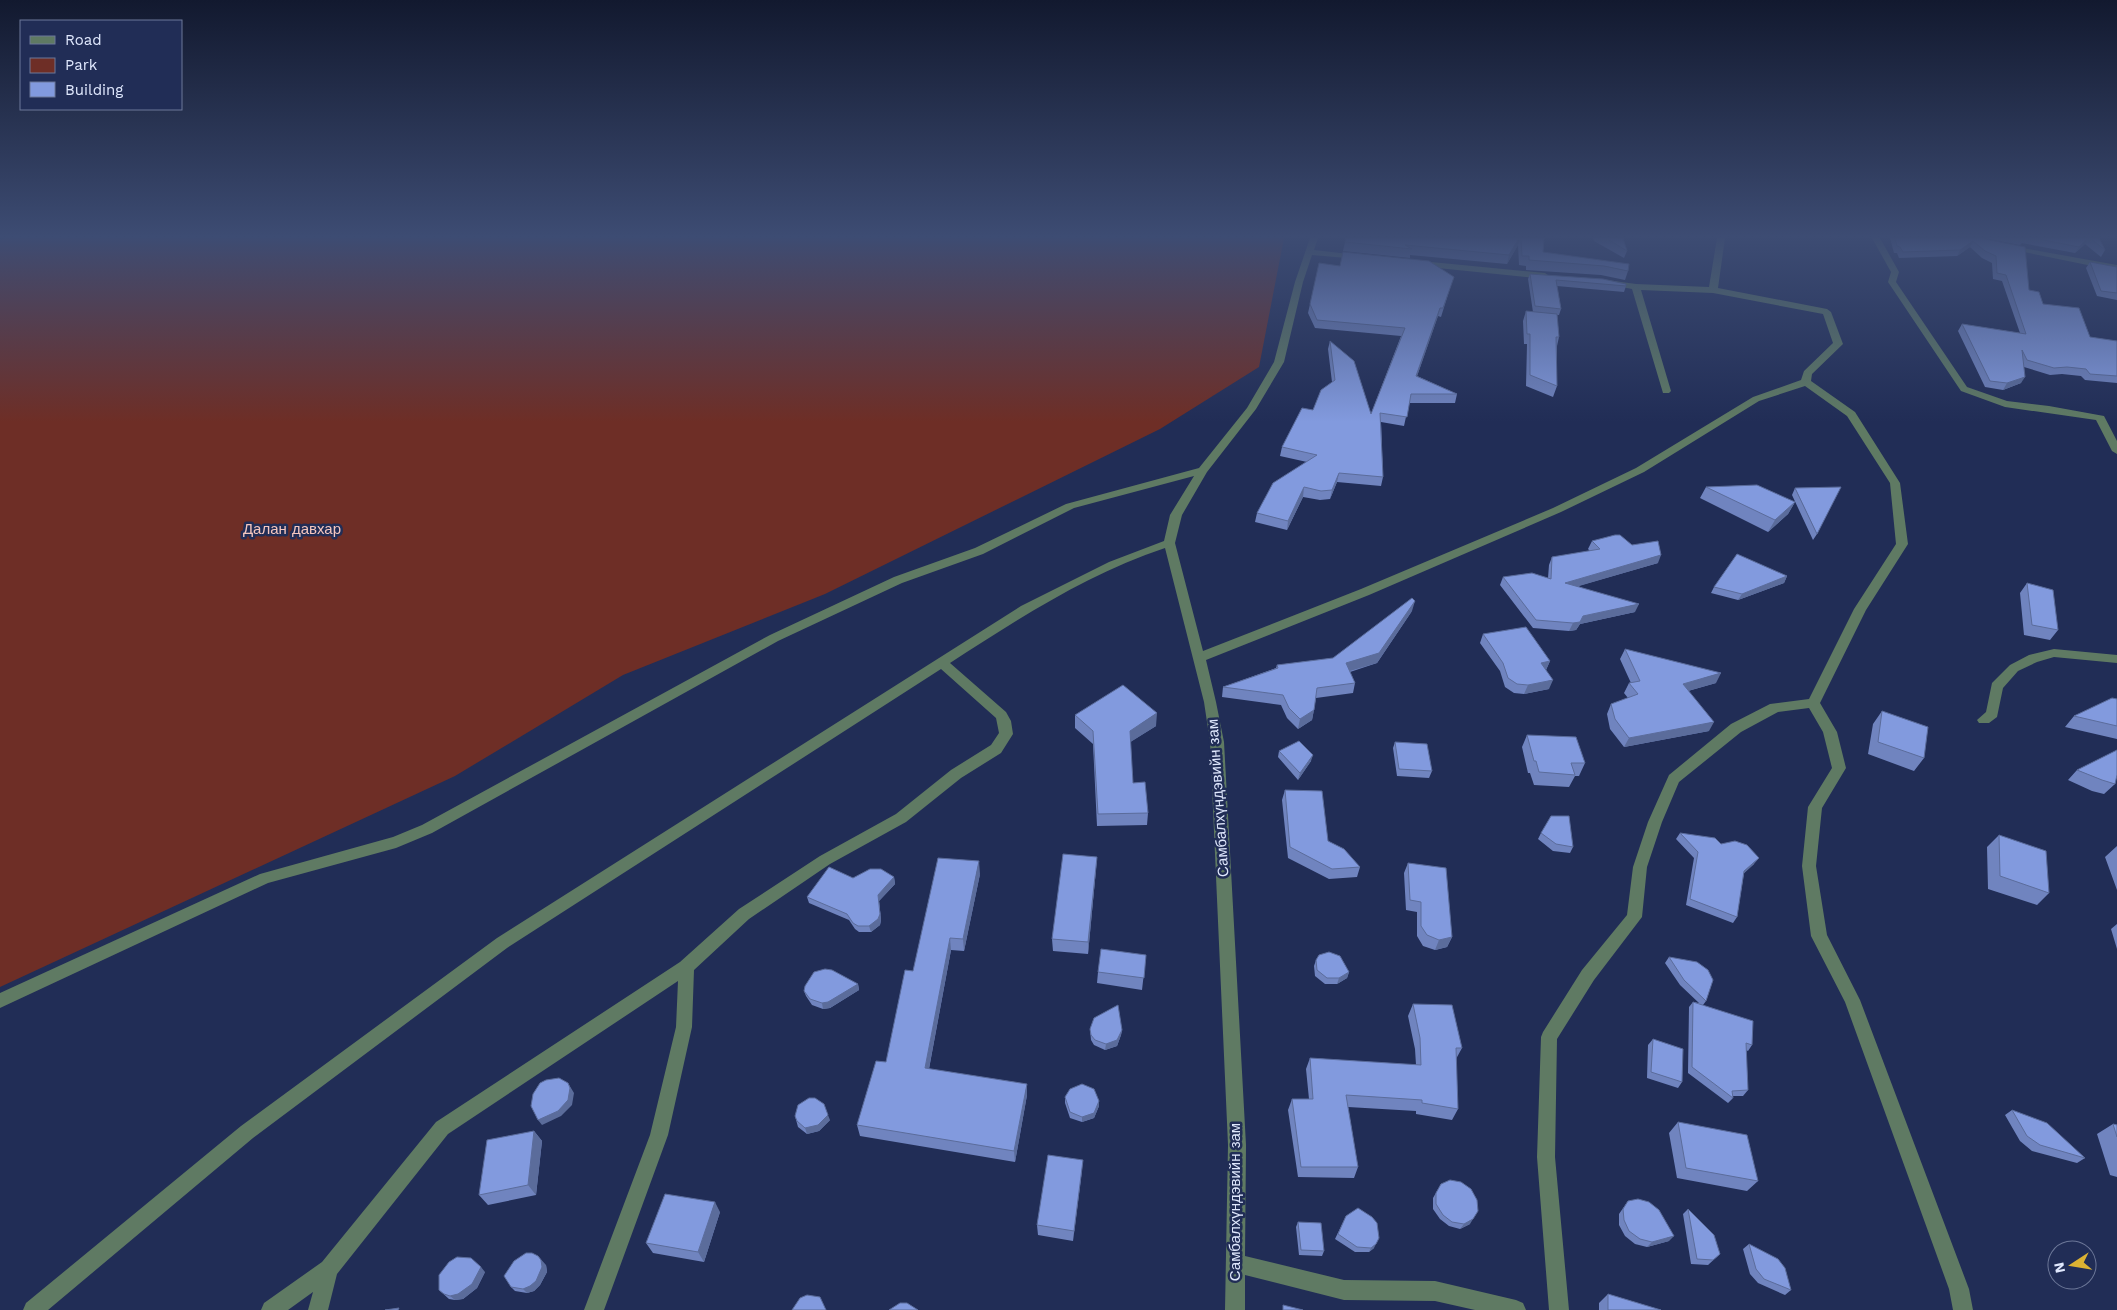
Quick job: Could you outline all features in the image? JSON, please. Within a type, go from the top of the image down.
[{"type":"street","name":"Самбалхүндэвийн зам","points":[[1235,1310],[1237,1145],[1219,772],[1214,721],[1169,543],[1176,515],[1203,470],[1251,409],[1279,362],[1295,299]]},
{"type":"street","points":[[1640,299],[1666,391]]},
{"type":"street","points":[[1760,299],[1827,312],[1838,344],[1807,373],[1806,382]]},
{"type":"street","points":[[1904,299],[1964,389],[2005,404],[2100,418],[2117,450]]},
{"type":"street","points":[[1198,658],[1365,592],[1557,510],[1640,470],[1756,399],[1806,382]]},
{"type":"street","points":[[1806,382],[1850,414],[1895,482],[1902,544],[1860,609],[1813,703]]},
{"type":"street","points":[[0,1001],[265,878],[396,842],[427,829],[774,638],[898,580],[980,551],[1070,506],[1098,496],[1203,470]]},
{"type":"street","points":[[33,1310],[247,1132],[443,985],[511,938],[1025,609],[1103,567],[1169,543]]},
{"type":"street","points":[[1984,720],[1992,714],[1997,686],[2014,668],[2033,658],[2054,653],[2117,659]]},
{"type":"street","points":[[271,1310],[328,1269],[442,1128],[686,967],[744,914],[825,860],[901,818],[956,774],[996,749],[1006,734],[1001,715],[941,662]]},
{"type":"street","points":[[1560,1310],[1546,1157],[1548,1037],[1588,975],[1634,918],[1640,867],[1674,779],[1736,728],[1775,707],[1813,703]]},
{"type":"street","points":[[1813,703],[1830,732],[1839,768],[1815,807],[1809,866],[1819,936],[1855,1009],[1952,1271],[1963,1310]]},
{"type":"street","points":[[594,1310],[659,1135],[684,1027],[686,967]]},
{"type":"street","points":[[1236,1263],[1344,1290],[1435,1291],[1516,1310]]},
{"type":"street","points":[[318,1310],[328,1269]]},
{"type":"green space","name":"Далан давхар","points":[[0,299],[1272,299],[1259,367],[1160,429],[825,594],[623,675],[455,776],[0,987]]},
{"type":"building","points":[[1311,299],[1446,299],[1443,308],[1440,308],[1416,376],[1457,394],[1411,394],[1407,417],[1380,413],[1383,477],[1339,473],[1332,490],[1321,491],[1304,487],[1288,521],[1257,513],[1273,483],[1317,455],[1282,447],[1302,408],[1313,410],[1321,390],[1335,380],[1330,341],[1354,361],[1371,414],[1405,328],[1317,320],[1310,304]]},
{"type":"building","points":[[1534,299],[1559,299],[1561,309],[1535,306]]},
{"type":"building","points":[[2014,299],[2041,299],[2043,304],[2079,308],[2090,337],[2117,341],[2117,376],[2090,374],[2086,369],[2054,368],[2027,360],[2022,350],[2025,377],[2007,383],[1990,381],[1962,324],[2026,334]]},
{"type":"building","points":[[1526,311],[1557,314],[1559,337],[1556,337],[1557,386],[1530,375],[1530,334],[1527,334]]},
{"type":"building","points":[[1757,485],[1795,502],[1775,520],[1706,487]]},
{"type":"building","points":[[1841,487],[1817,534],[1795,488]]},
{"type":"building","points":[[1620,535],[1632,545],[1658,541],[1661,555],[1565,583],[1639,604],[1583,616],[1580,622],[1536,620],[1503,577],[1532,573],[1551,579],[1552,557],[1600,549],[1592,541]]},
{"type":"building","points":[[1737,554],[1787,576],[1742,594],[1714,587]]},
{"type":"building","points":[[2027,583],[2053,590],[2058,630],[2032,625]]},
{"type":"building","points":[[1412,598],[1415,601],[1379,653],[1346,663],[1355,683],[1317,688],[1314,710],[1300,719],[1289,708],[1283,695],[1223,687],[1278,668],[1277,665],[1333,658]]},
{"type":"building","points":[[1526,627],[1550,661],[1541,663],[1553,680],[1528,685],[1517,684],[1508,678],[1503,663],[1483,634]]},
{"type":"building","points":[[1625,649],[1721,673],[1683,684],[1714,722],[1629,738],[1615,719],[1611,704],[1638,694],[1629,683],[1640,681]]},
{"type":"building","points":[[1123,685],[1157,713],[1130,731],[1133,783],[1145,782],[1148,813],[1098,814],[1093,731],[1075,715]]},
{"type":"building","points":[[2112,698],[2117,699],[2117,726],[2074,716]]},
{"type":"building","points":[[1882,711],[1928,727],[1924,758],[1878,742]]},
{"type":"building","points":[[1527,735],[1576,737],[1585,763],[1571,763],[1575,775],[1539,772]]},
{"type":"building","points":[[1299,741],[1313,755],[1300,773],[1279,751]]},
{"type":"building","points":[[1395,742],[1427,744],[1432,771],[1399,769]]},
{"type":"building","points":[[2117,750],[2115,784],[2077,770]]},
{"type":"building","points":[[1285,790],[1322,791],[1328,841],[1344,849],[1360,867],[1332,869],[1290,847]]},
{"type":"building","points":[[1551,816],[1569,816],[1573,847],[1556,844],[1541,833]]},
{"type":"building","points":[[1680,833],[1715,838],[1721,844],[1735,841],[1747,845],[1759,858],[1744,871],[1737,917],[1690,899],[1698,852]]},
{"type":"building","points":[[1999,835],[2046,851],[2049,893],[2000,876]]},
{"type":"building","points":[[1063,854],[1097,857],[1088,942],[1052,939]]},
{"type":"building","points":[[938,858],[979,861],[963,939],[950,938],[925,1068],[1027,1084],[1014,1151],[857,1125],[876,1061],[886,1062],[905,970],[913,971]]},
{"type":"building","points":[[1408,863],[1446,868],[1452,937],[1439,940],[1427,935],[1421,926],[1421,902],[1410,900]]},
{"type":"building","points":[[829,867],[853,878],[870,869],[881,869],[894,877],[878,895],[880,914],[878,919],[869,926],[858,926],[853,923],[847,914],[807,897]]},
{"type":"building","points":[[1101,949],[1146,955],[1144,978],[1098,972]]},
{"type":"building","points":[[1329,952],[1340,956],[1349,972],[1339,978],[1327,978],[1317,970],[1316,960],[1319,955]]},
{"type":"building","points":[[1669,957],[1697,962],[1708,970],[1713,980],[1706,1001],[1684,980]]},
{"type":"building","points":[[825,969],[832,970],[858,984],[828,1002],[822,1003],[810,999],[804,991],[805,986],[814,972]]},
{"type":"building","points":[[1693,1002],[1753,1021],[1752,1045],[1746,1043],[1748,1090],[1732,1091],[1733,1098],[1692,1067]]},
{"type":"building","points":[[1413,1004],[1452,1005],[1462,1048],[1456,1048],[1458,1109],[1422,1103],[1422,1100],[1346,1095],[1358,1167],[1301,1167],[1292,1099],[1313,1099],[1310,1058],[1421,1065],[1420,1038]]},
{"type":"building","points":[[1118,1005],[1122,1030],[1117,1040],[1106,1044],[1095,1040],[1091,1035],[1090,1029],[1094,1018]]},
{"type":"building","points":[[1653,1039],[1683,1049],[1682,1082],[1651,1072]]},
{"type":"building","points":[[559,1078],[568,1083],[570,1088],[568,1100],[558,1111],[538,1120],[531,1106],[533,1094],[540,1083]]},
{"type":"building","points":[[1082,1084],[1094,1089],[1099,1101],[1094,1113],[1082,1117],[1070,1112],[1065,1097],[1070,1089]]},
{"type":"building","points":[[809,1098],[815,1098],[824,1104],[828,1115],[818,1125],[805,1128],[797,1121],[795,1116],[798,1105]]},
{"type":"building","points":[[2012,1110],[2047,1123],[2085,1158],[2040,1145],[2027,1136]]},
{"type":"building","points":[[1678,1122],[1747,1135],[1758,1181],[1686,1168]]},
{"type":"building","points":[[2113,1124],[2117,1125],[2117,1137]]},
{"type":"building","points":[[534,1131],[528,1185],[479,1195],[487,1140]]},
{"type":"building","points":[[1048,1155],[1083,1160],[1074,1231],[1037,1225]]},
{"type":"building","points":[[1450,1180],[1461,1182],[1471,1189],[1477,1200],[1478,1211],[1473,1219],[1464,1224],[1452,1222],[1443,1215],[1436,1204],[1436,1193],[1441,1184]]},
{"type":"building","points":[[665,1194],[715,1202],[698,1252],[646,1243]]},
{"type":"building","points":[[1638,1199],[1649,1202],[1659,1210],[1674,1236],[1652,1242],[1640,1239],[1629,1231],[1624,1220],[1623,1209],[1628,1201]]},
{"type":"building","points":[[1358,1208],[1372,1217],[1377,1223],[1379,1238],[1371,1248],[1357,1247],[1338,1234],[1346,1216]]},
{"type":"building","points":[[1688,1209],[1714,1235],[1720,1254],[1713,1260],[1697,1259]]},
{"type":"building","points":[[1298,1222],[1321,1223],[1324,1251],[1301,1250]]},
{"type":"building","points":[[1749,1244],[1778,1259],[1785,1268],[1791,1290],[1764,1279],[1756,1269]]},
{"type":"building","points":[[526,1253],[532,1253],[541,1260],[542,1267],[536,1281],[523,1289],[511,1287],[504,1276],[514,1261]]},
{"type":"building","points":[[457,1257],[471,1258],[481,1267],[472,1284],[458,1294],[450,1296],[439,1290],[439,1275],[449,1262]]},
{"type":"building","points":[[1608,1294],[1661,1310],[1608,1310]]},
{"type":"building","points":[[807,1295],[820,1297],[826,1310],[792,1310],[800,1298]]},
{"type":"building","points":[[900,1303],[907,1303],[918,1310],[889,1310]]},
{"type":"building","points":[[1283,1305],[1303,1310],[1283,1310]]}]
